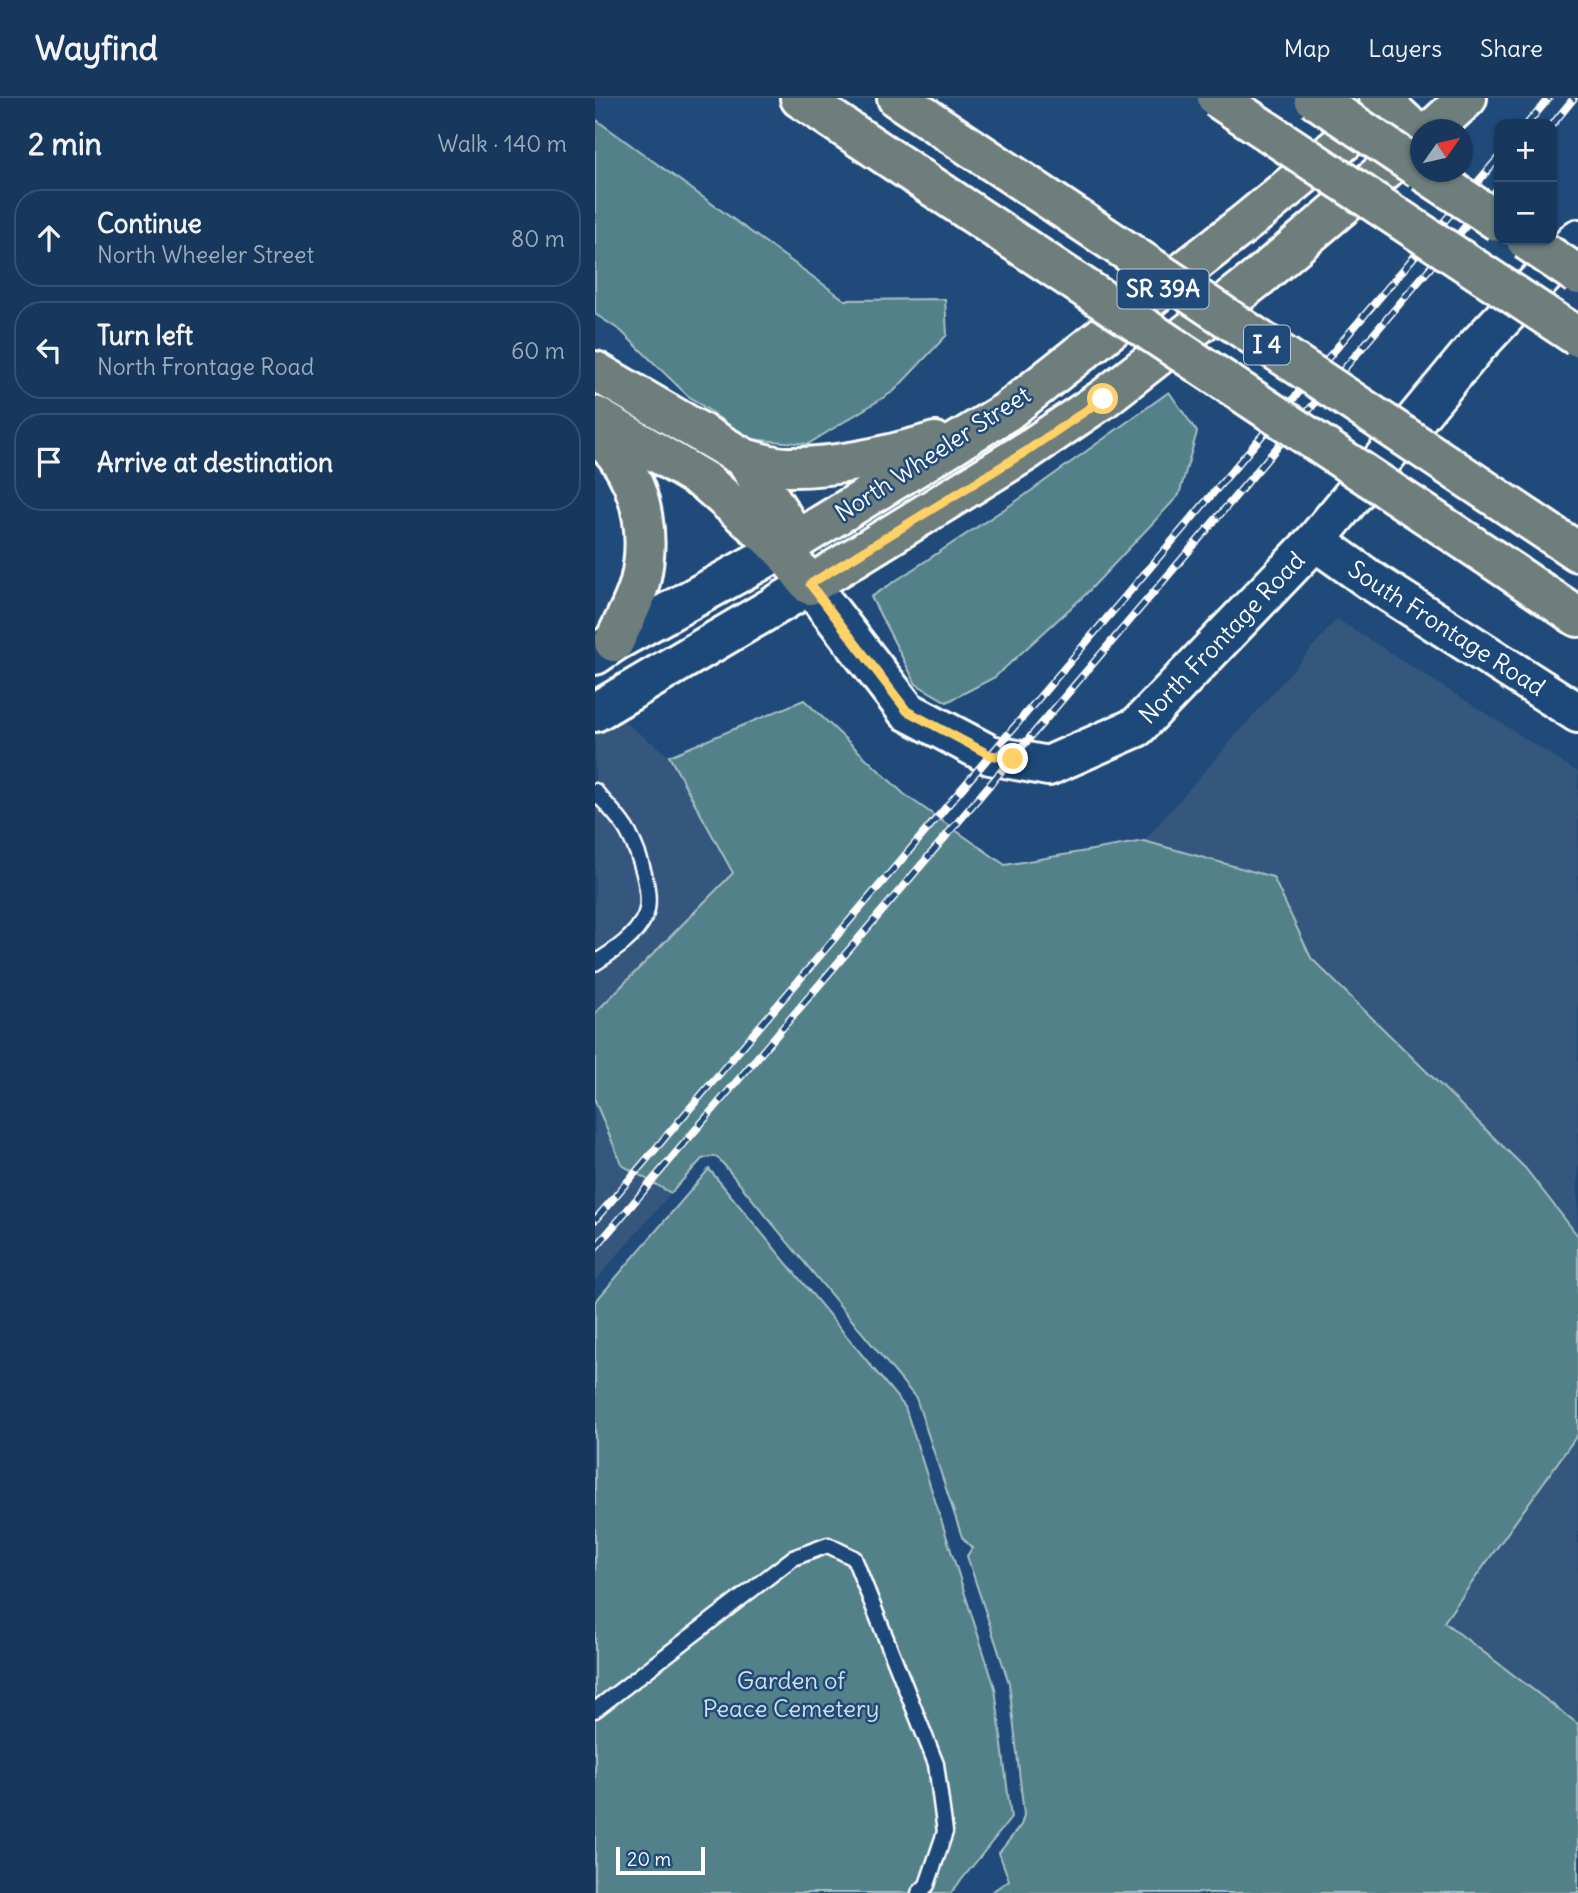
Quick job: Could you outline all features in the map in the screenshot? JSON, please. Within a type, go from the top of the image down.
[{"type":"main road","points":[[800,98],[1578,617]]},
{"type":"main road","name":"I 4","points":[[897,98],[1578,552]]},
{"type":"main road","points":[[1217,98],[1578,337]]},
{"type":"main road","points":[[1314,98],[1410,151]]},
{"type":"main road","points":[[1444,119],[1467,98]]},
{"type":"main road","points":[[1373,105],[1410,147]]},
{"type":"main road","name":"North Wheeler Street","points":[[782,549],[984,427],[1249,220],[1373,105]]},
{"type":"main road","name":"North Wheeler Street","points":[[810,584],[1050,435],[1103,399],[1410,160]]},
{"type":"main road","points":[[1450,182],[1494,218]]},
{"type":"main road","points":[[1533,245],[1578,275]]},
{"type":"main road","points":[[595,371],[744,458],[786,467],[861,460],[903,452],[984,427]]},
{"type":"main road","name":"North Frontage Road","points":[[595,416],[706,481],[782,549],[810,584]]},
{"type":"main road","points":[[595,434],[617,455],[633,484],[642,512],[646,544],[639,584],[605,649]]},
{"type":"main road","points":[[744,458],[787,524],[782,549]]},
{"type":"street","name":"North Frontage Road","points":[[810,584],[907,711],[990,755],[1048,766],[1137,727],[1314,541],[1475,348],[1578,239]]},
{"type":"street","name":"South Frontage Road","points":[[1314,541],[1370,580],[1578,713]]},
{"type":"street","name":"North Wheeler Street","points":[[605,649],[782,549]]},
{"type":"street","name":"North Wheeler Street","points":[[595,712],[810,584]]},
{"type":"lane","points":[[595,792],[628,832],[650,899],[645,917],[625,943],[595,963]]},
{"type":"lane","points":[[595,1710],[793,1558],[828,1545],[854,1558],[936,1764],[944,1832],[927,1885],[919,1893]]},
{"type":"shaded area","points":[[1337,619],[1578,772],[1578,1236],[1525,1168],[1311,958],[1273,877],[1144,841]]},
{"type":"shaded area","points":[[616,715],[669,756],[733,873],[595,1013],[595,729]]},
{"type":"shaded area","points":[[595,1101],[622,1165],[671,1193],[595,1281]]},
{"type":"shaded area","points":[[1578,1434],[1578,1724],[1443,1622]]},
{"type":"green space","points":[[595,119],[845,300],[945,299],[947,335],[894,391],[808,444],[749,439],[687,395],[621,331],[595,314]]},
{"type":"green space","points":[[1169,392],[1197,432],[1179,495],[1086,594],[995,677],[947,702],[916,684],[871,597],[1021,498]]},
{"type":"green space","points":[[804,700],[904,794],[1005,865],[1144,841],[1273,877],[1311,958],[1525,1168],[1578,1236],[1578,1434],[1444,1622],[1578,1724],[1578,1893],[990,1893],[1009,1880],[999,1853],[1021,1825],[1024,1815],[1009,1683],[967,1556],[972,1548],[962,1537],[916,1398],[720,1160],[714,1156],[702,1159],[671,1193],[622,1165],[595,1101],[595,1013],[733,873],[669,756]]},
{"type":"green space","name":"Garden of Peace Cemetery","points":[[709,1169],[905,1407],[995,1688],[1011,1818],[951,1893],[595,1893],[595,1302]]},
{"type":"railway","points":[[1531,119],[1549,98]]},
{"type":"railway","points":[[1557,119],[1574,98]]},
{"type":"railway","points":[[595,1220],[1494,163]]},
{"type":"railway","points":[[595,1248],[1494,193]]},
{"type":"route","points":[[1013,759],[990,755],[907,711],[810,584],[1025,452],[1103,399]]}]
